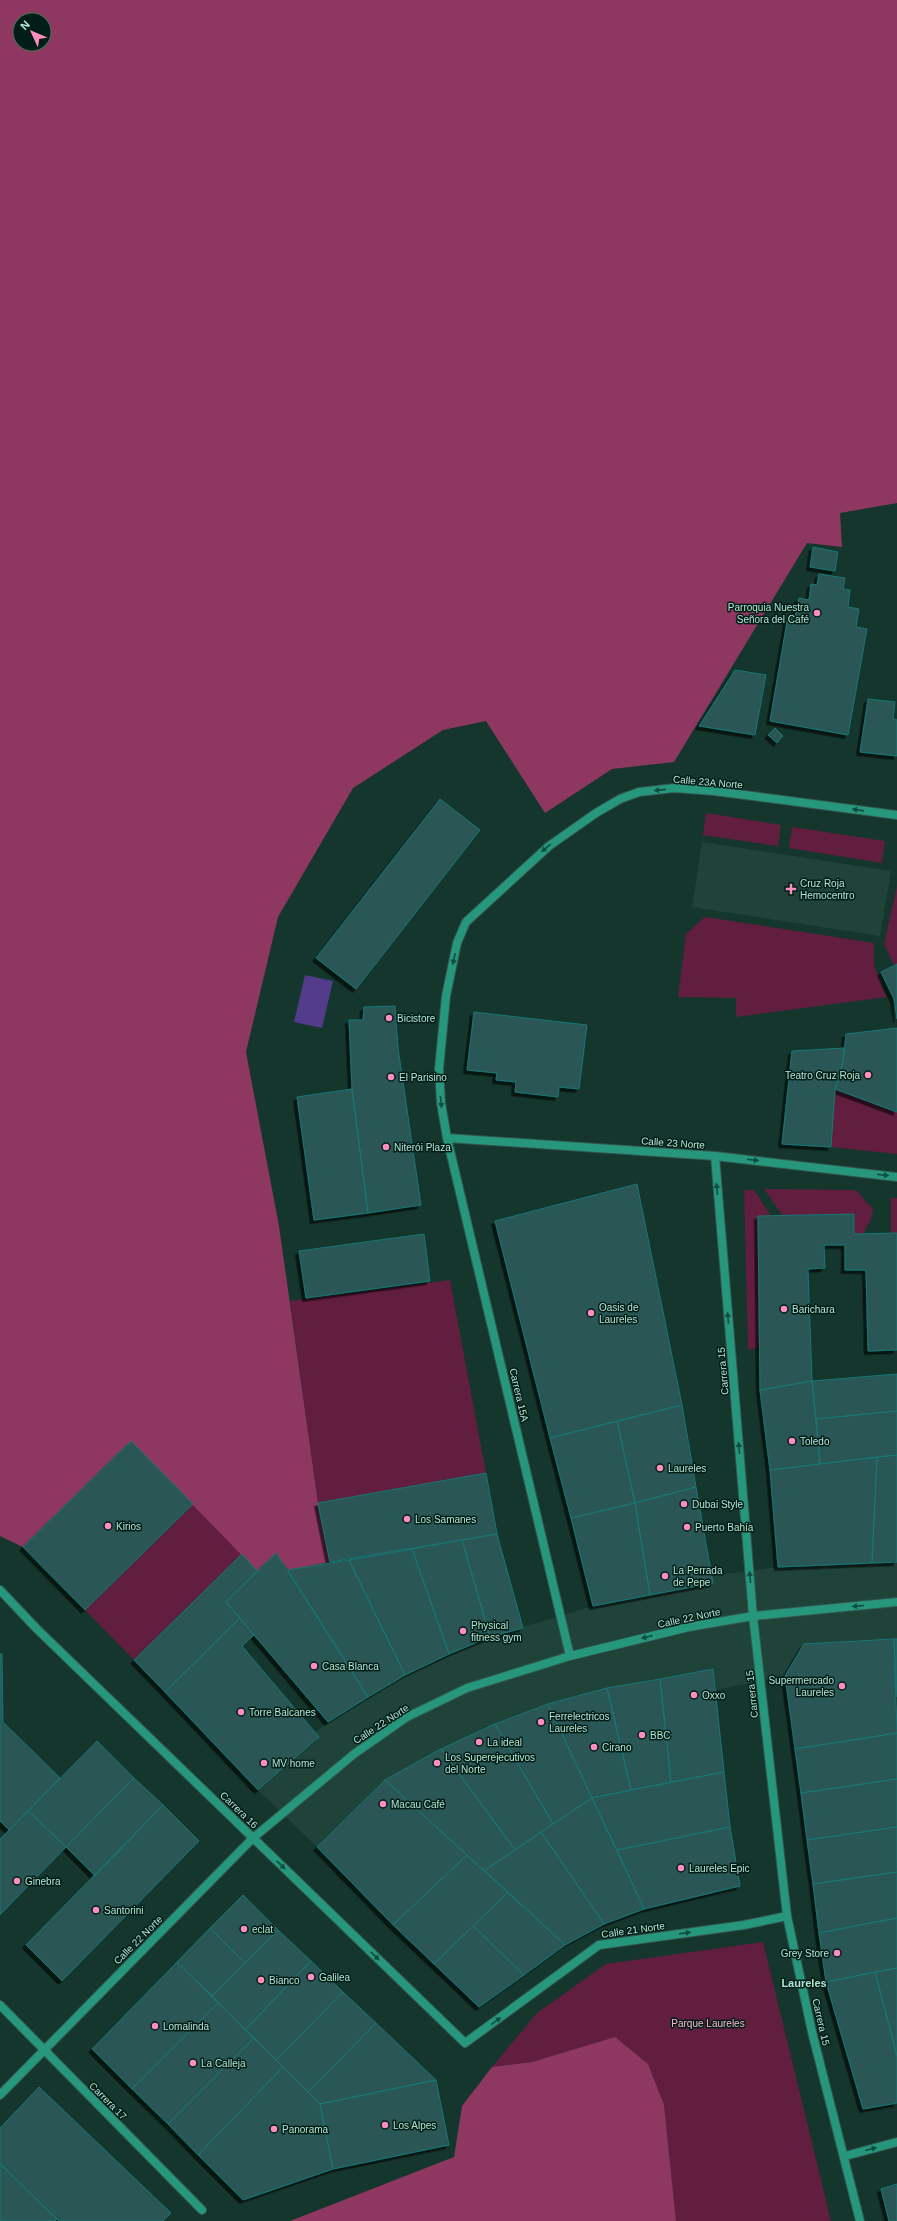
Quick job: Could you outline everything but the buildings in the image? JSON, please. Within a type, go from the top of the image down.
[{"type":"street","name":"Calle 23A Norte","points":[[466,922],[549,846],[596,813],[620,799],[639,792],[674,788],[714,791],[897,815]]},
{"type":"street","name":"Carrera 15A","points":[[466,922],[457,943],[446,996],[440,1076],[441,1103],[447,1138],[570,1656]]},
{"type":"street","name":"Calle 23 Norte","points":[[447,1138],[715,1156],[897,1177]]},
{"type":"street","name":"Carrera 15","points":[[715,1156],[753,1616],[787,1916],[812,2032],[845,2156],[860,2221]]},
{"type":"street","name":"Carrera 16","points":[[0,1590],[36,1628],[465,2044]]},
{"type":"street","name":"Calle 22 Norte","points":[[0,2095],[253,1838],[354,1754],[407,1717],[467,1688],[570,1656],[689,1627],[753,1616],[897,1602]]},
{"type":"street","name":"Calle 21 Norte","points":[[465,2044],[599,1945],[744,1925],[787,1916]]},
{"type":"street","name":"Carrera 17","points":[[0,2005],[202,2210]]},
{"type":"street","points":[[845,2156],[897,2142]]},
{"type":"shaded area","points":[[0,0],[897,0],[897,503],[840,513],[842,547],[807,543],[674,762],[612,769],[545,813],[486,721],[443,730],[353,788],[278,917],[246,1052],[279,1226],[318,1503],[330,1562],[288,1570],[276,1553],[257,1571],[131,1441],[23,1547],[0,1536]]},
{"type":"shaded area","name":"Cruz Roja Hemocentro","points":[[702,842],[891,871],[880,936],[692,907]]},
{"type":"shaded area","points":[[305,975],[333,981],[322,1028],[294,1022]]},
{"type":"shaded area","points":[[897,1562],[897,1639],[804,1644],[785,1676],[715,1690],[712,1669],[607,1688],[548,1704],[495,1724],[385,1780],[317,1847],[258,1790],[319,1737],[315,1733],[328,1722],[405,1675],[490,1637],[593,1606],[650,1595],[711,1576],[778,1567]]},
{"type":"shaded area","points":[[615,2037],[648,2064],[664,2105],[676,2221],[290,2221],[454,2157],[462,2106],[492,2067],[532,2062]]},
{"type":"green space","points":[[706,813],[781,825],[778,846],[703,835]]},
{"type":"green space","points":[[792,827],[885,841],[882,863],[789,848]]},
{"type":"green space","points":[[897,886],[897,964],[894,965],[884,944]]},
{"type":"green space","points":[[705,917],[874,943],[874,965],[886,997],[736,1017],[736,998],[678,997],[686,934]]},
{"type":"green space","points":[[835,1089],[897,1112],[897,1154],[831,1147]]},
{"type":"green space","points":[[764,1189],[856,1190],[873,1209],[871,1219],[863,1234],[854,1234],[783,1216]]},
{"type":"green space","points":[[744,1190],[754,1190],[771,1216],[758,1216],[760,1348],[748,1349]]},
{"type":"green space","points":[[891,1198],[897,1198],[897,1233],[891,1233]]},
{"type":"green space","points":[[450,1280],[486,1473],[318,1503],[290,1301]]},
{"type":"green space","points":[[193,1504],[242,1554],[134,1660],[85,1610]]},
{"type":"green space","name":"Parque Laureles","points":[[763,1942],[831,2221],[676,2221],[664,2105],[615,2037],[532,2062],[492,2067],[537,2013],[606,1964]]},
{"type":"place","name":"Parroquia Nuestra Señora del Café","points":[[817,613]]},
{"type":"place","name":"Cruz Roja Hemocentro","points":[[791,889]]},
{"type":"place","name":"Bicistore","points":[[389,1018]]},
{"type":"place","name":"Teatro Cruz Roja","points":[[868,1075]]},
{"type":"place","name":"El Parisino","points":[[391,1077]]},
{"type":"place","name":"Niterói Plaza","points":[[386,1147]]},
{"type":"place","name":"Barichara","points":[[784,1309]]},
{"type":"place","name":"Oasis de Laureles","points":[[591,1313]]},
{"type":"place","name":"Toledo","points":[[792,1441]]},
{"type":"place","name":"Laureles","points":[[660,1468]]},
{"type":"place","name":"Dubai Style","points":[[684,1504]]},
{"type":"place","name":"Los Samanes","points":[[407,1519]]},
{"type":"place","name":"Kirios","points":[[108,1526]]},
{"type":"place","name":"Puerto Bahía","points":[[687,1527]]},
{"type":"place","name":"La Perrada de Pepe","points":[[665,1576]]},
{"type":"place","name":"Physical fitness gym","points":[[463,1631]]},
{"type":"place","name":"Casa Blanca","points":[[314,1666]]},
{"type":"place","name":"Supermercado Laureles","points":[[842,1686]]},
{"type":"place","name":"Oxxo","points":[[694,1695]]},
{"type":"place","name":"Torre Balcanes","points":[[241,1712]]},
{"type":"place","name":"Ferrelectricos Laureles","points":[[541,1722]]},
{"type":"place","name":"BBC","points":[[642,1735]]},
{"type":"place","name":"La ideal","points":[[479,1742]]},
{"type":"place","name":"Cirano","points":[[594,1747]]},
{"type":"place","name":"MV home","points":[[264,1763]]},
{"type":"place","name":"Los Superejecutivos del Norte","points":[[437,1763]]},
{"type":"place","name":"Macau Café","points":[[383,1804]]},
{"type":"place","name":"Laureles Epic","points":[[681,1868]]},
{"type":"place","name":"Ginebra","points":[[17,1881]]},
{"type":"place","name":"Santorini","points":[[96,1910]]},
{"type":"place","name":"eclat","points":[[244,1929]]},
{"type":"place","name":"Grey Store","points":[[837,1953]]},
{"type":"place","name":"Galilea","points":[[311,1977]]},
{"type":"place","name":"Bianco","points":[[261,1980]]},
{"type":"place","name":"Lomalinda","points":[[155,2026]]},
{"type":"place","name":"La Calleja","points":[[193,2063]]},
{"type":"place","name":"Los Alpes","points":[[385,2125]]},
{"type":"place","name":"Panorama","points":[[274,2129]]},
{"type":"district","name":"Laureles","points":[[804,1983]]}]
